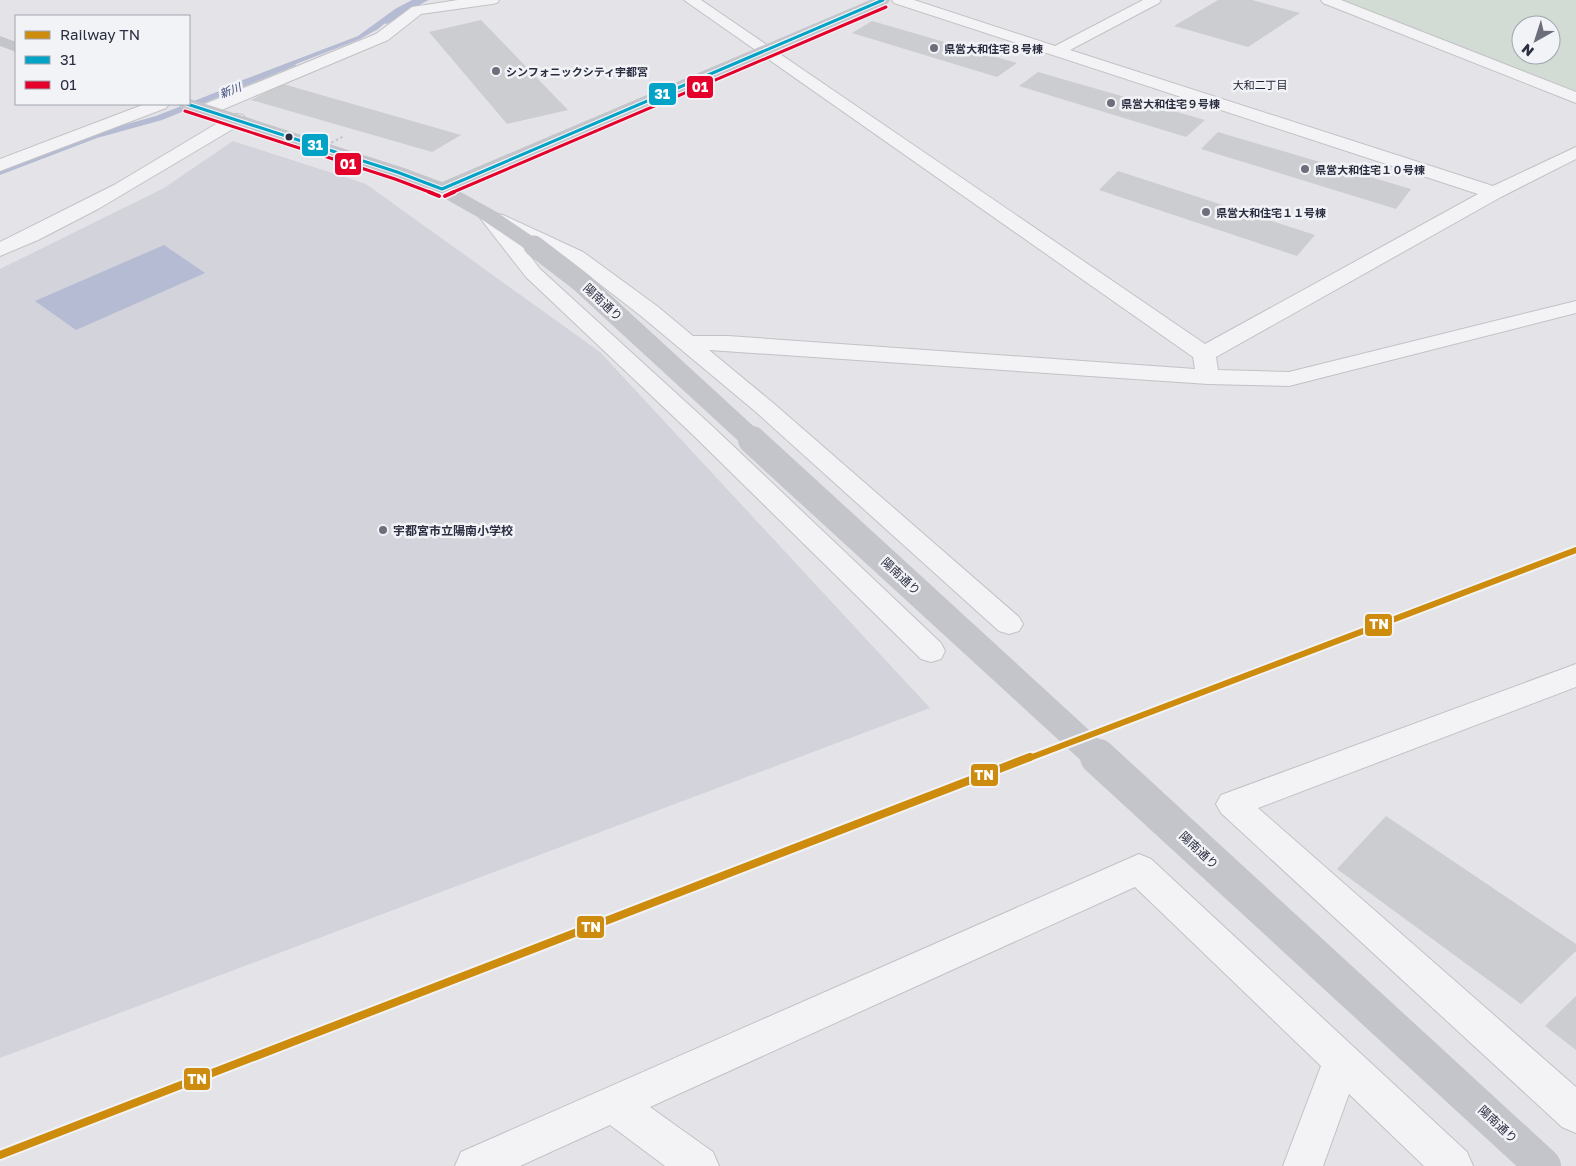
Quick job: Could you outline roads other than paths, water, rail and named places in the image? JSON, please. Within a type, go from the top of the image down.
[{"type":"street","points":[[206,110],[382,37],[417,10],[492,0]]},
{"type":"street","points":[[691,0],[1204,354],[1208,377]]},
{"type":"street","points":[[442,189],[883,0]]},
{"type":"street","points":[[899,0],[1494,193]]},
{"type":"street","points":[[1057,51],[1154,0]]},
{"type":"street","points":[[1328,0],[1576,98]]},
{"type":"street","points":[[0,41],[15,47]]},
{"type":"street","points":[[0,164],[157,105]]},
{"type":"street","name":"陽南通り","points":[[190,105],[397,172],[442,189],[488,215],[534,246],[581,282],[1543,1166]]},
{"type":"street","points":[[0,250],[53,226],[126,187],[237,120]]},
{"type":"street","points":[[1204,354],[1494,193],[1576,152]]},
{"type":"street","points":[[488,215],[576,256],[687,343],[779,420],[1009,624]]},
{"type":"street","points":[[488,215],[533,274],[702,430],[931,651]]},
{"type":"street","points":[[687,343],[728,343],[1208,377],[1289,379],[1576,307]]},
{"type":"street","points":[[1576,675],[1232,804],[1576,1113]]},
{"type":"street","points":[[475,1166],[1139,869],[1454,1166]]},
{"type":"street","points":[[1303,1166],[1342,1061]]},
{"type":"street","points":[[613,1104],[699,1166]]},
{"type":"water","points":[[412,0],[429,0],[402,9],[378,29],[358,40],[224,92],[219,89],[358,36],[395,9]]},
{"type":"water","points":[[164,245],[205,273],[76,330],[35,301]]},
{"type":"waterway","name":"新川","points":[[384,22],[402,10],[424,0]]},
{"type":"waterway","name":"新川","points":[[0,172],[94,136],[159,118],[293,65]]},
{"type":"rail line","name":"TN","points":[[0,1155],[1166,705],[1576,550]]},
{"type":"place","name":"県営大和住宅８号棟","points":[[934,48]]},
{"type":"place","name":"シンフォニックシティ宇都宮","points":[[496,71]]},
{"type":"place","name":"県営大和住宅９号棟","points":[[1111,103]]},
{"type":"place","name":"県営大和住宅１０号棟","points":[[1305,169]]},
{"type":"place","name":"県営大和住宅１１号棟","points":[[1206,212]]},
{"type":"place","name":"宇都宮市立陽南小学校","points":[[383,530]]},
{"type":"district","name":"大和二丁目","points":[[1260,84]]}]
